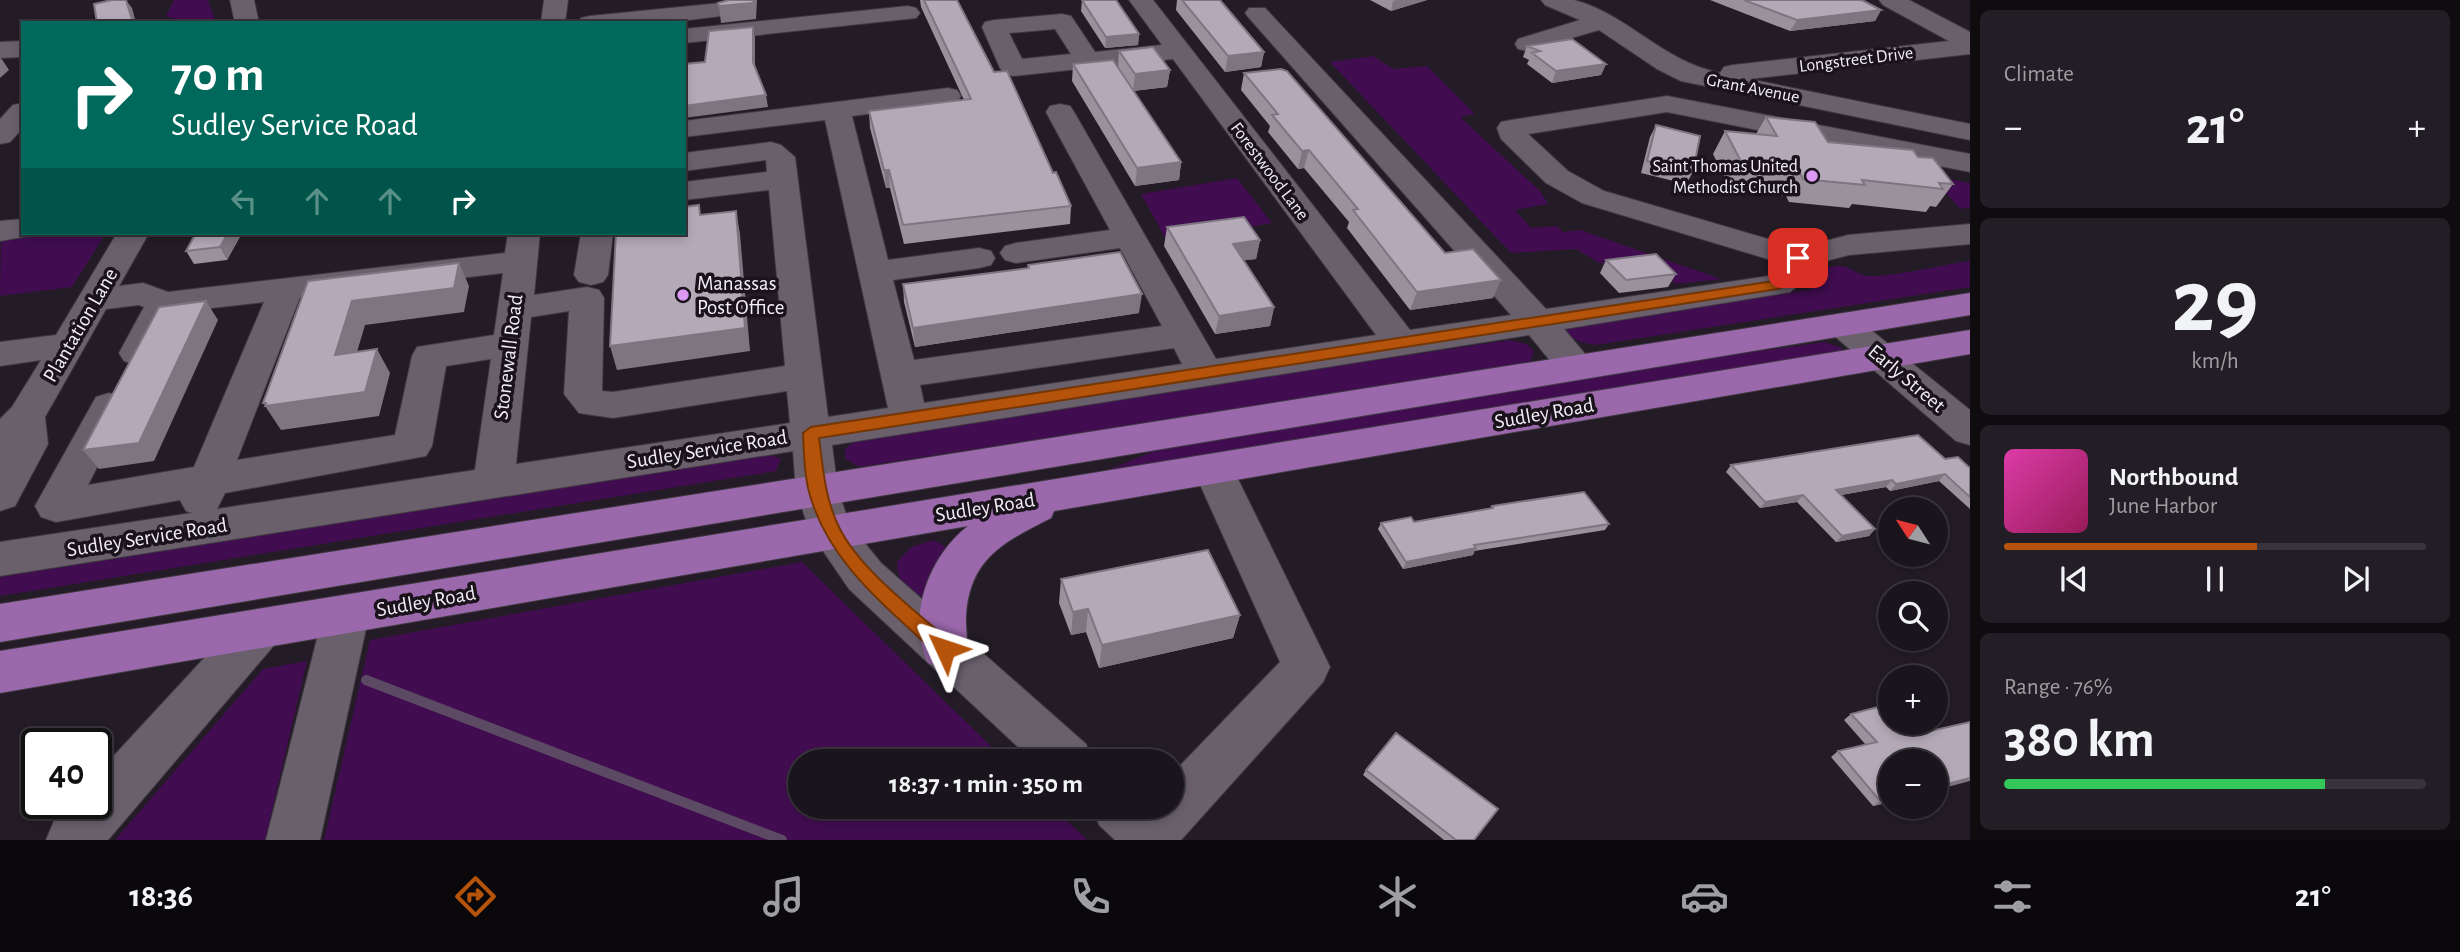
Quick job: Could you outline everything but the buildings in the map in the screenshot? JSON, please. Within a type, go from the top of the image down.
[{"type":"main road","name":"Sudley Road","points":[[0,672],[346,615],[824,511],[1579,368],[1970,304]]},
{"type":"main road","name":"Sudley Road","points":[[0,623],[824,511],[1074,492],[1970,342]]},
{"type":"main road","points":[[945,649],[943,596],[950,576],[961,559],[992,532],[1028,511],[1074,492]]},
{"type":"street","points":[[242,0],[247,21]]},
{"type":"street","points":[[553,21],[556,0]]},
{"type":"street","name":"Grant Avenue","points":[[1553,0],[1602,21],[1666,64],[1699,77],[1970,132]]},
{"type":"street","points":[[1891,0],[1970,44]]},
{"type":"street","name":"Forestwood Lane","points":[[1151,2],[1179,51],[1218,83],[1400,342]]},
{"type":"street","points":[[611,21],[796,3]]},
{"type":"street","points":[[686,36],[908,13]]},
{"type":"street","points":[[1257,13],[1297,73],[1538,321],[1579,368]]},
{"type":"street","points":[[1087,60],[1062,21],[988,16],[1013,68],[1179,51]]},
{"type":"street","points":[[1527,44],[1602,21]]},
{"type":"street","name":"Longstreet Drive","points":[[1699,77],[1970,44]]},
{"type":"street","points":[[0,50],[21,49]]},
{"type":"street","points":[[686,129],[948,96]]},
{"type":"street","points":[[1957,160],[1667,104],[1511,128],[1511,133],[1557,177],[1593,197],[1798,258],[1848,245],[1970,234]]},
{"type":"street","points":[[836,110],[909,418]]},
{"type":"street","points":[[1060,112],[1205,373]]},
{"type":"street","points":[[0,136],[21,113]]},
{"type":"street","points":[[1939,125],[1957,160]]},
{"type":"street","points":[[686,162],[771,151],[780,158],[811,433],[824,511],[865,576],[1055,749]]},
{"type":"street","points":[[686,191],[782,178]]},
{"type":"street","points":[[0,231],[21,228]]},
{"type":"street","name":"Plantation Lane","points":[[0,495],[28,444],[13,430],[68,345],[132,235]]},
{"type":"street","points":[[591,275],[597,235]]},
{"type":"street","points":[[1016,253],[1129,237]]},
{"type":"street","points":[[94,300],[144,294],[164,303],[287,289],[522,247]]},
{"type":"street","name":"Stonewall Road","points":[[494,482],[522,247]]},
{"type":"street","points":[[874,272],[979,258]]},
{"type":"street","name":"Sudley Service Road","points":[[0,559],[189,532],[494,482],[1778,285],[1789,279],[1798,265],[1798,258]]},
{"type":"street","points":[[189,532],[287,289]]},
{"type":"street","points":[[164,303],[56,506],[412,446],[430,356],[587,298],[583,394],[592,404],[613,405],[804,376]]},
{"type":"street","name":"Early Street","points":[[1843,325],[1970,431]]},
{"type":"street","points":[[899,375],[1184,335]]},
{"type":"street","points":[[0,354],[68,345]]},
{"type":"street","points":[[1141,827],[1306,667],[1213,469]]},
{"type":"street","points":[[293,840],[346,615]]},
{"type":"street","points":[[73,840],[260,629]]},
{"type":"shaded area","points":[[174,0],[208,0],[215,21],[180,21],[166,16]]},
{"type":"shaded area","points":[[1373,56],[1393,69],[1427,66],[1475,114],[1460,117],[1540,191],[1548,204],[1515,210],[1531,228],[1557,226],[1563,232],[1580,230],[1721,279],[1676,284],[1650,260],[1599,263],[1576,249],[1511,253],[1330,62]]},
{"type":"shaded area","points":[[1932,176],[1970,183],[1970,207],[1960,209]]},
{"type":"shaded area","points":[[1237,178],[1272,223],[1167,241],[1141,194]]},
{"type":"shaded area","points":[[39,235],[105,235],[72,287],[0,296],[1,241]]},
{"type":"shaded area","points":[[1970,261],[1970,287],[1596,345],[1580,342],[1566,334],[1567,327],[1575,324],[1813,289],[1823,269],[1832,266],[1845,267],[1859,274],[1881,276]]},
{"type":"shaded area","points":[[1510,340],[1526,344],[1534,351],[1530,363],[859,467],[845,458],[845,449],[855,441],[874,435]]},
{"type":"shaded area","points":[[1824,342],[1842,348],[1842,353],[1096,475],[1157,450],[1696,360]]},
{"type":"shaded area","points":[[767,454],[781,459],[776,471],[0,596],[0,577]]},
{"type":"shaded area","points":[[934,540],[949,549],[931,570],[925,598],[904,585],[897,562],[911,547]]},
{"type":"shaded area","points":[[802,562],[994,749],[788,749],[788,819],[1065,819],[1087,840],[324,840],[370,640]]},
{"type":"shaded area","points":[[307,661],[265,840],[115,840],[263,669]]},
{"type":"waterway","points":[[366,680],[782,840]]},
{"type":"place","name":"Saint Thomas United Methodist Church","points":[[1812,176]]},
{"type":"place","name":"Manassas Post Office","points":[[683,295]]},
{"type":"route","points":[[945,649],[865,576],[831,532],[817,491],[811,433],[1778,285],[1789,279],[1798,265],[1798,258]]}]
